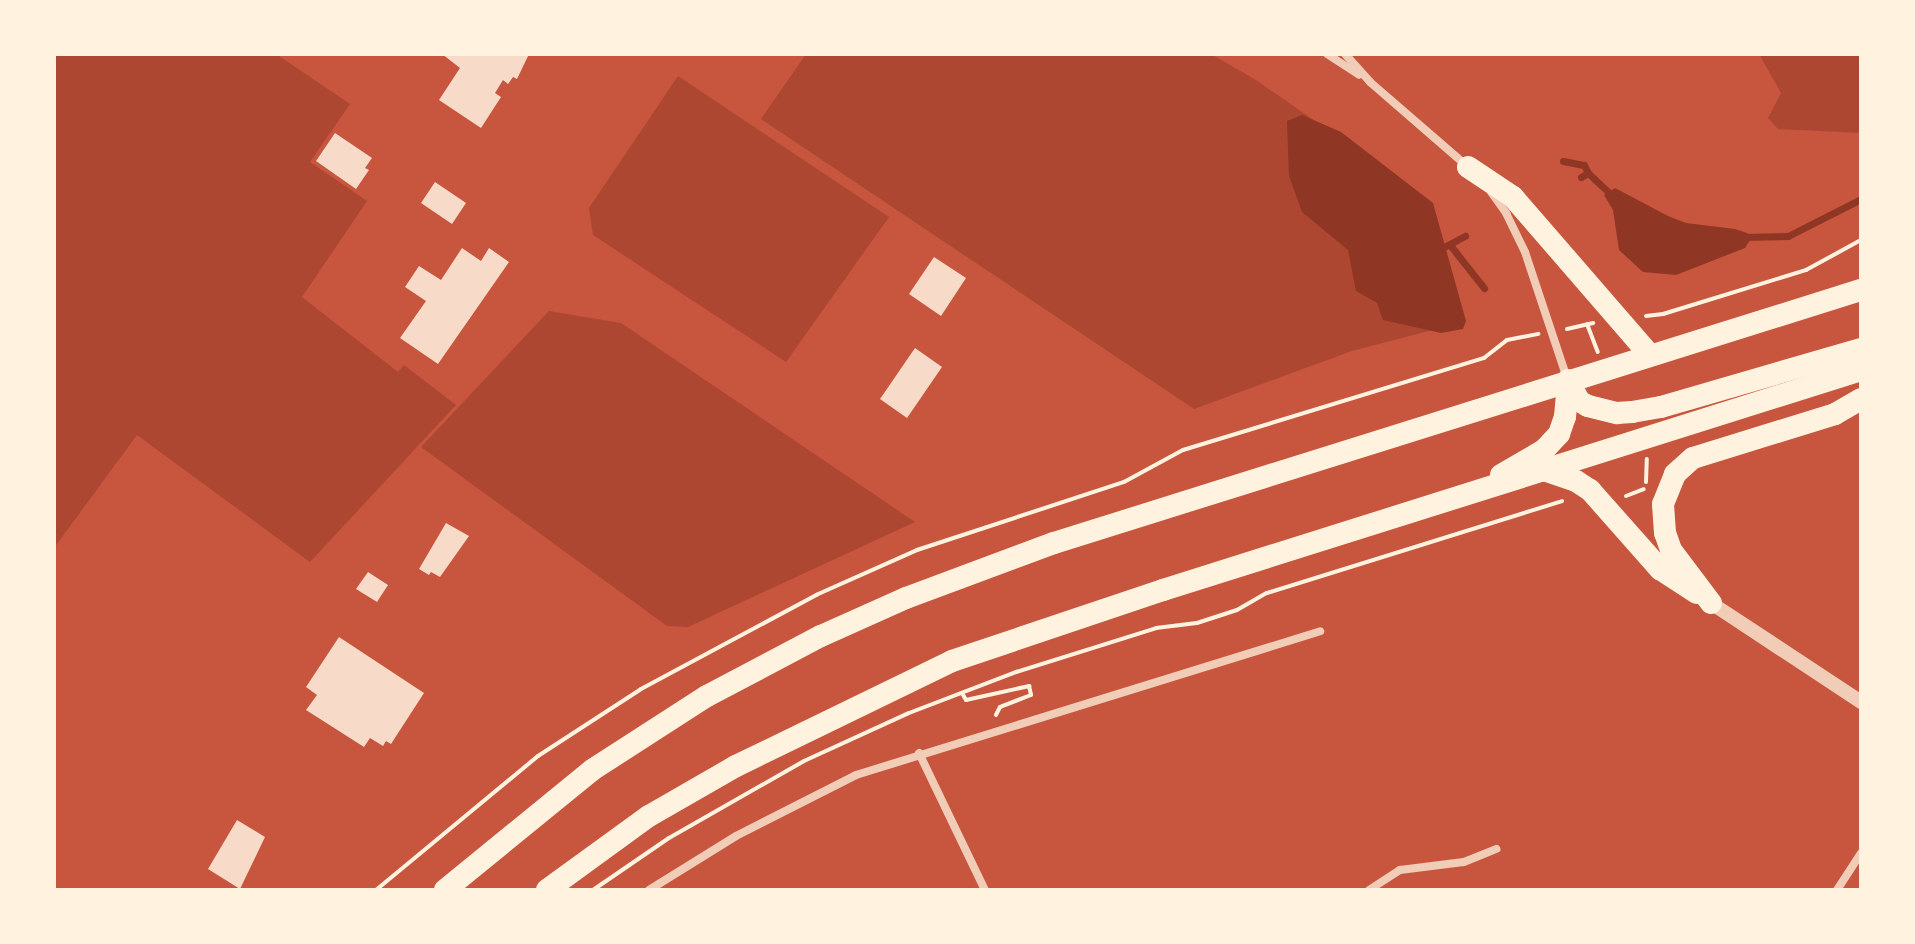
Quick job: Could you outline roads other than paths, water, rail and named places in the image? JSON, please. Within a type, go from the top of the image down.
[{"type":"highway","points":[[1468,167],[1513,197],[1650,355]]},
{"type":"highway","points":[[445,890],[592,770],[707,696],[821,636],[906,598],[1054,543],[1861,290]]},
{"type":"highway","points":[[1568,380],[1579,401],[1588,406],[1617,413],[1632,412],[1661,407],[1861,349]]},
{"type":"highway","points":[[547,890],[649,816],[736,766],[952,661],[1163,590],[1861,370]]},
{"type":"highway","points":[[1458,499],[1530,459],[1551,442],[1565,417],[1568,380]]},
{"type":"highway","points":[[1711,603],[1671,550],[1665,533],[1663,504],[1675,474],[1693,458],[1835,414],[1861,399]]},
{"type":"highway","points":[[1547,471],[1576,481],[1590,490],[1660,569],[1711,603]]},
{"type":"street","points":[[1327,54],[1370,82]]},
{"type":"street","points":[[1345,54],[1370,82],[1490,190],[1517,235],[1568,380]]},
{"type":"street","points":[[1711,603],[1861,702]]},
{"type":"street","points":[[649,890],[800,801],[856,775],[1320,631]]},
{"type":"street","points":[[919,753],[985,890]]},
{"type":"street","points":[[1369,890],[1400,870],[1464,862],[1497,849]]},
{"type":"street","points":[[1837,890],[1861,853]]},
{"type":"waterway","points":[[1563,161],[1584,165],[1588,173]]},
{"type":"waterway","points":[[1581,177],[1588,173],[1613,196]]},
{"type":"waterway","points":[[1740,237],[1788,236],[1861,199]]},
{"type":"waterway","points":[[1444,247],[1465,236]]},
{"type":"waterway","points":[[1450,245],[1484,288]]}]
